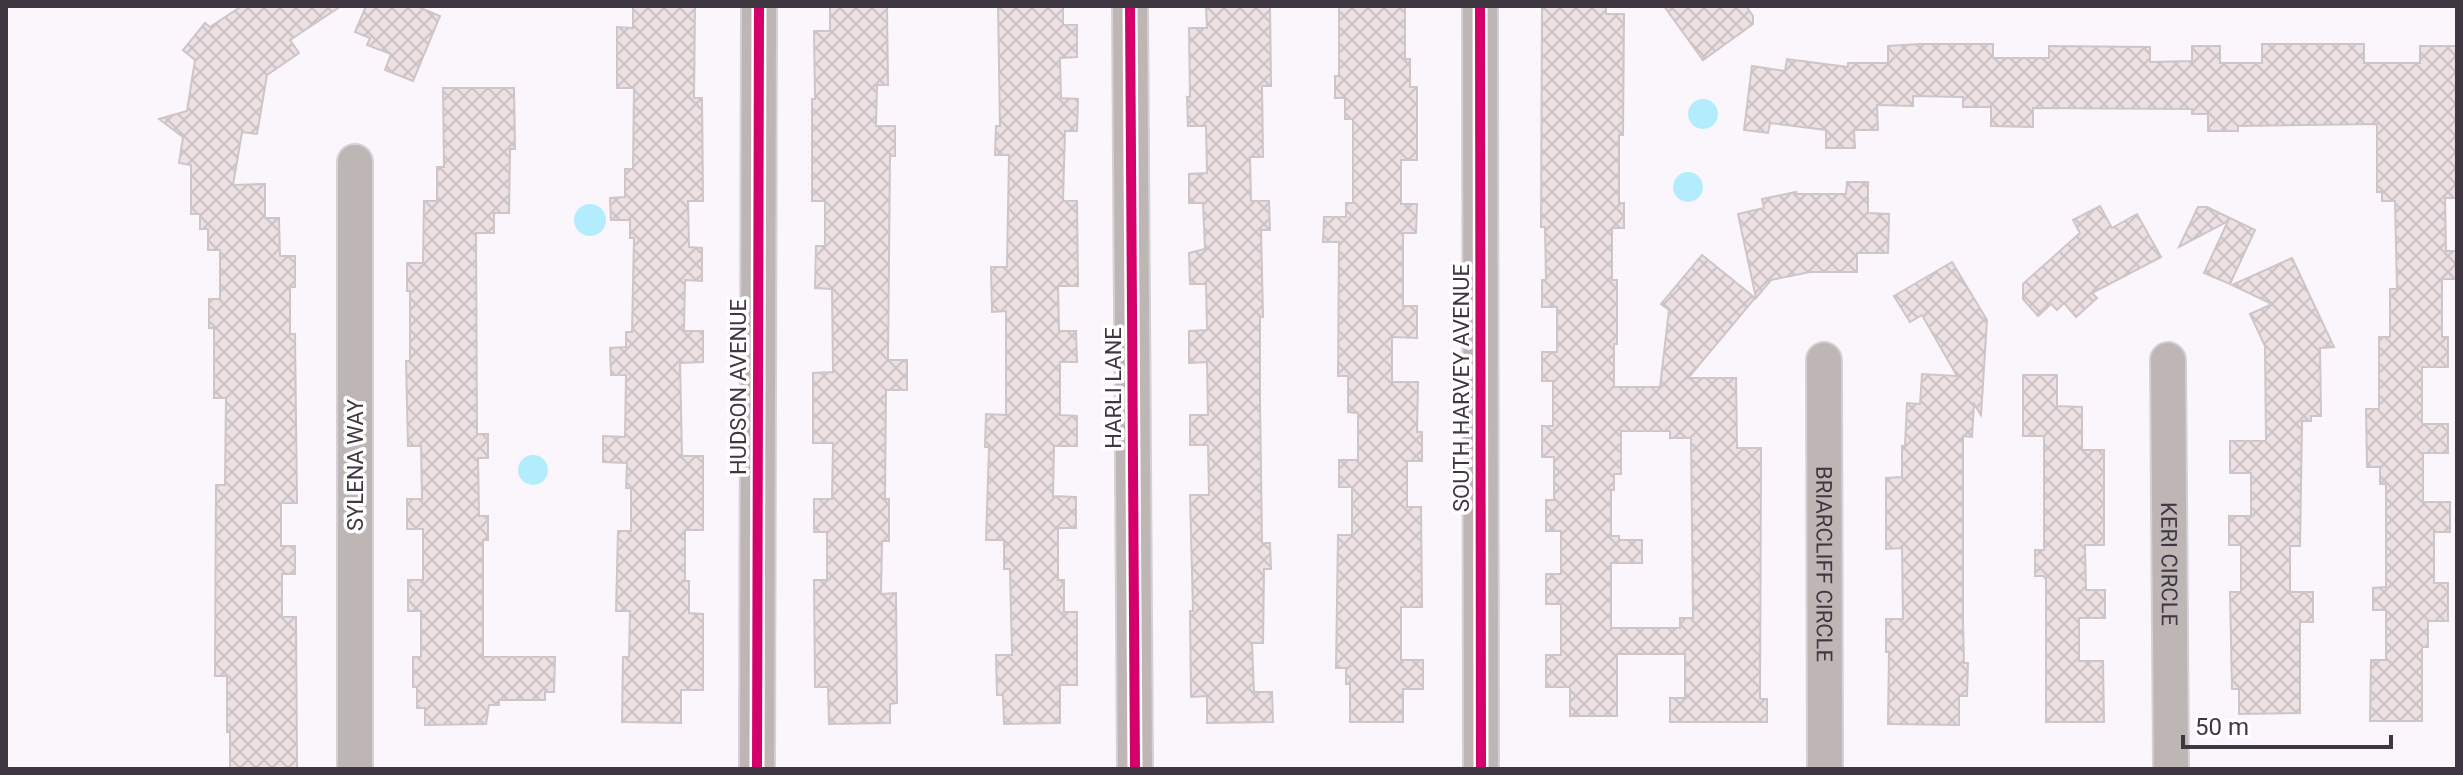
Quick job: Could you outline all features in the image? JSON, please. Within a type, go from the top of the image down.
[{"type":"street","name":"HUDSON AVENUE","points":[[757,769],[759,6]]},
{"type":"street","name":"HARLI LANE","points":[[1130,6],[1135,769]]},
{"type":"street","name":"SOUTH HARVEY AVENUE","points":[[1480,6],[1481,769]]},
{"type":"street","name":"SYLENA WAY","points":[[355,162],[355,769]]},
{"type":"street","name":"BRIARCLIFF CIRCLE","points":[[1824,360],[1825,769]]},
{"type":"street","name":"KERI CIRCLE","points":[[2168,360],[2171,769]]},
{"type":"water","points":[[1703,99],[1714,103],[1718,114],[1714,125],[1703,129],[1692,125],[1688,114],[1692,103]]},
{"type":"water","points":[[1688,172],[1699,176],[1703,187],[1699,198],[1688,202],[1677,198],[1673,187],[1677,176]]},
{"type":"water","points":[[590,204],[601,209],[606,220],[601,231],[590,236],[579,231],[574,220],[579,209]]},
{"type":"water","points":[[533,455],[544,459],[548,470],[544,481],[533,485],[522,481],[518,470],[522,459]]},
{"type":"building","points":[[242,6],[341,6],[290,40],[299,53],[267,75],[257,134],[242,132],[233,185],[265,184],[265,218],[279,218],[280,256],[295,256],[295,287],[290,287],[290,334],[295,334],[297,503],[281,503],[281,546],[295,546],[295,574],[282,574],[282,617],[296,617],[297,769],[230,769],[227,676],[215,676],[216,485],[225,485],[226,398],[214,398],[214,328],[209,328],[209,299],[220,299],[220,250],[208,250],[208,229],[200,229],[200,214],[191,214],[191,165],[179,163],[183,137],[159,119],[187,111],[195,60],[183,50],[205,23],[210,27]]},
{"type":"building","points":[[366,6],[416,6],[440,16],[413,81],[385,70],[391,54],[367,45],[370,38],[355,32]]},
{"type":"building","points":[[633,6],[695,6],[694,98],[702,98],[703,201],[688,201],[689,247],[702,248],[702,281],[685,280],[684,331],[703,331],[703,362],[680,363],[682,456],[703,456],[703,530],[685,530],[685,581],[689,581],[689,613],[703,614],[703,690],[681,690],[681,723],[622,722],[623,657],[629,657],[630,611],[616,611],[618,531],[631,531],[631,488],[626,488],[627,463],[603,462],[603,436],[625,437],[626,375],[611,375],[610,348],[626,347],[626,332],[632,332],[634,238],[630,238],[630,220],[611,220],[610,198],[625,197],[625,169],[633,169],[634,88],[617,88],[617,27],[633,28]]},
{"type":"building","points":[[830,6],[887,6],[888,85],[877,85],[876,126],[895,126],[895,156],[890,156],[888,360],[907,360],[907,390],[886,390],[885,499],[889,499],[889,541],[882,541],[881,594],[896,593],[897,703],[890,704],[890,723],[829,724],[828,687],[815,687],[814,580],[827,580],[827,532],[814,532],[814,499],[832,499],[833,443],[813,443],[813,373],[833,372],[832,289],[815,288],[816,246],[825,246],[825,201],[812,201],[812,99],[815,99],[814,31],[830,31]]},
{"type":"building","points":[[998,6],[1063,6],[1063,25],[1077,25],[1077,57],[1060,58],[1061,98],[1078,99],[1077,131],[1065,131],[1063,201],[1077,201],[1078,286],[1058,286],[1059,331],[1076,331],[1077,362],[1060,362],[1060,415],[1077,416],[1077,446],[1054,446],[1053,496],[1076,497],[1076,528],[1058,528],[1058,580],[1064,580],[1064,612],[1077,612],[1077,685],[1060,685],[1060,723],[1004,724],[1003,695],[997,695],[996,655],[1012,655],[1010,569],[1004,569],[1004,540],[986,540],[989,447],[985,447],[986,414],[1006,415],[1006,311],[992,312],[991,267],[1007,267],[1009,155],[995,155],[996,126],[1000,126]]},
{"type":"building","points":[[1206,6],[1270,6],[1271,86],[1262,86],[1263,157],[1250,157],[1251,201],[1269,201],[1270,230],[1261,230],[1263,317],[1260,317],[1260,402],[1262,543],[1270,543],[1271,569],[1264,569],[1263,643],[1252,643],[1254,692],[1272,692],[1273,722],[1207,723],[1207,696],[1191,697],[1190,611],[1193,611],[1190,495],[1209,495],[1208,445],[1190,445],[1190,415],[1208,415],[1207,362],[1189,363],[1189,331],[1207,330],[1206,284],[1190,284],[1189,253],[1205,249],[1203,203],[1189,203],[1189,174],[1207,173],[1206,126],[1188,126],[1187,97],[1190,97],[1189,28],[1207,28]]},
{"type":"building","points":[[1339,6],[1405,6],[1405,59],[1410,59],[1410,87],[1417,87],[1417,160],[1401,160],[1401,204],[1417,204],[1416,233],[1403,233],[1403,306],[1417,306],[1417,338],[1392,337],[1392,382],[1418,382],[1417,432],[1422,432],[1422,461],[1407,461],[1407,507],[1421,507],[1422,607],[1401,607],[1401,660],[1423,660],[1423,689],[1403,689],[1403,722],[1350,722],[1350,684],[1346,684],[1346,668],[1336,668],[1338,535],[1352,535],[1352,487],[1339,487],[1339,460],[1358,460],[1358,413],[1348,412],[1348,376],[1338,376],[1339,242],[1323,242],[1324,217],[1346,217],[1346,203],[1353,203],[1353,119],[1345,119],[1345,98],[1335,98],[1335,76],[1339,76]]},
{"type":"building","points":[[1542,6],[1606,6],[1606,14],[1624,14],[1619,203],[1624,203],[1624,228],[1612,228],[1612,280],[1617,280],[1614,387],[1660,387],[1669,310],[1661,304],[1702,255],[1755,298],[1688,378],[1736,378],[1737,448],[1761,448],[1760,699],[1767,699],[1767,722],[1670,722],[1670,698],[1685,698],[1685,654],[1617,654],[1617,716],[1570,716],[1570,687],[1546,687],[1546,655],[1561,655],[1561,604],[1546,604],[1546,574],[1561,574],[1561,531],[1546,531],[1546,500],[1554,500],[1554,457],[1542,457],[1542,426],[1553,426],[1553,381],[1542,381],[1542,352],[1557,352],[1557,307],[1542,307],[1542,280],[1546,280],[1545,227],[1541,227]],"holes":[[[1621,431],[1670,431],[1670,438],[1691,438],[1693,618],[1680,618],[1680,628],[1611,628],[1611,563],[1642,563],[1642,540],[1619,540],[1619,536],[1611,536],[1611,490],[1614,490],[1614,474],[1621,474]]]},
{"type":"building","points":[[1664,6],[1746,6],[1753,16],[1753,24],[1703,60]]},
{"type":"building","points":[[1993,44],[1993,58],[2049,58],[2049,46],[2150,47],[2150,62],[2192,61],[2192,46],[2220,46],[2220,63],[2262,63],[2262,44],[2364,44],[2364,63],[2420,63],[2420,46],[2456,46],[2457,198],[2445,198],[2446,251],[2457,251],[2457,279],[2442,279],[2442,337],[2448,337],[2448,367],[2422,367],[2422,424],[2448,424],[2448,453],[2423,453],[2423,502],[2450,502],[2450,532],[2434,532],[2434,583],[2448,583],[2448,621],[2428,621],[2428,647],[2422,647],[2422,721],[2370,721],[2371,660],[2386,660],[2386,610],[2373,610],[2373,588],[2386,587],[2386,484],[2380,484],[2380,467],[2367,467],[2366,409],[2379,409],[2379,337],[2390,337],[2390,289],[2397,289],[2395,201],[2382,201],[2382,192],[2377,192],[2377,124],[2238,126],[2238,131],[2208,131],[2208,114],[2192,114],[2192,109],[2033,108],[2033,127],[1991,126],[1991,107],[1963,107],[1963,97],[1913,96],[1913,106],[1877,105],[1878,130],[1854,130],[1855,148],[1826,148],[1826,130],[1770,123],[1768,133],[1744,130],[1752,66],[1785,71],[1787,59],[1848,67],[1848,63],[1888,63],[1888,46]]},
{"type":"building","points":[[443,88],[514,88],[515,149],[510,149],[509,213],[494,213],[494,233],[476,233],[477,434],[488,434],[488,458],[478,458],[479,516],[488,516],[488,540],[483,540],[483,657],[555,657],[554,692],[545,692],[545,700],[499,700],[499,705],[489,705],[486,724],[425,725],[425,708],[417,708],[417,687],[413,687],[413,657],[421,657],[421,611],[408,611],[408,580],[423,580],[423,529],[407,529],[407,499],[422,499],[421,446],[408,446],[406,361],[410,361],[410,291],[407,291],[407,263],[423,263],[424,201],[437,201],[437,167],[444,167]]},
{"type":"building","points":[[1847,182],[1868,182],[1868,213],[1889,214],[1888,253],[1857,253],[1857,272],[1810,272],[1771,280],[1756,298],[1738,214],[1764,208],[1762,199],[1796,192],[1846,194]]},
{"type":"building","points":[[2100,206],[2112,228],[2137,214],[2161,257],[2092,293],[2097,298],[2076,317],[2064,303],[2057,310],[2051,304],[2038,316],[2023,299],[2023,284],[2080,233],[2073,220]]},
{"type":"building","points":[[2198,207],[2207,207],[2255,230],[2230,284],[2204,273],[2228,221],[2179,247]]},
{"type":"building","points":[[2292,258],[2334,347],[2320,348],[2321,416],[2311,416],[2311,421],[2302,421],[2300,546],[2290,546],[2290,592],[2313,592],[2313,622],[2300,622],[2300,713],[2239,714],[2239,689],[2232,689],[2230,592],[2241,592],[2241,545],[2229,545],[2229,516],[2251,516],[2251,473],[2230,473],[2230,441],[2266,441],[2265,346],[2250,314],[2272,304],[2232,285]]},
{"type":"building","points":[[1952,262],[1987,320],[1981,415],[1974,404],[1972,437],[1963,436],[1963,621],[1964,663],[1968,663],[1967,696],[1959,696],[1959,725],[1888,724],[1886,619],[1903,619],[1902,548],[1886,549],[1886,478],[1902,477],[1907,403],[1920,404],[1922,374],[1957,376],[1922,315],[1910,322],[1894,296]]},
{"type":"building","points":[[2023,375],[2057,375],[2057,406],[2082,407],[2082,450],[2104,450],[2104,545],[2085,545],[2086,590],[2105,590],[2105,618],[2079,618],[2079,661],[2103,661],[2104,722],[2046,722],[2046,580],[2044,576],[2035,576],[2035,550],[2044,550],[2044,436],[2023,436]]},
{"type":"cycle path","points":[[757,769],[759,6]]},
{"type":"cycle path","points":[[1130,6],[1135,769]]},
{"type":"cycle path","points":[[1480,6],[1481,769]]}]
